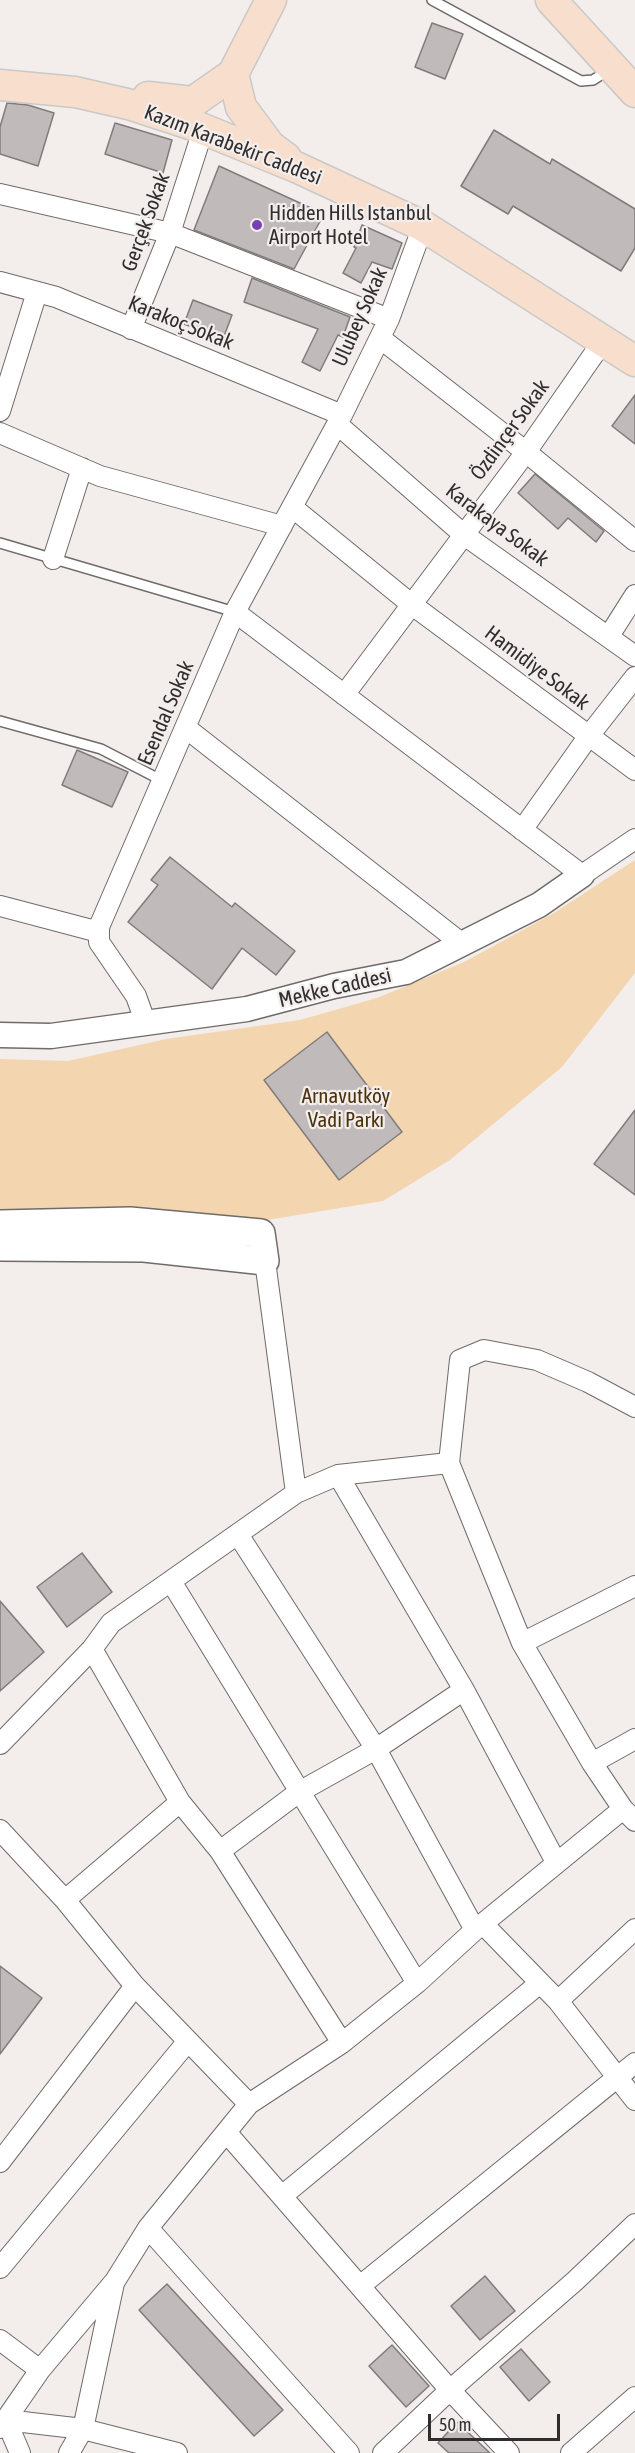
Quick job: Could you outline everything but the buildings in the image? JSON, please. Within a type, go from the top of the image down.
[{"type":"main road","points":[[271,0],[233,74],[242,107],[270,146],[296,167]]},
{"type":"main road","points":[[551,0],[635,92]]},
{"type":"main road","name":"Kazım Karabekir Caddesi","points":[[0,68],[48,70],[83,77],[159,100],[193,102],[233,74]]},
{"type":"main road","name":"Kazım Karabekir Caddesi","points":[[0,85],[75,92],[132,105],[296,167],[423,226],[635,361]]},
{"type":"main road","points":[[0,1224],[130,1221],[261,1233],[265,1261],[144,1248],[0,1247]]},
{"type":"street","name":"Gerçek Sokak","points":[[131,329],[170,233],[203,130]]},
{"type":"street","points":[[0,194],[170,233],[389,319]]},
{"type":"street","name":"Ulubey Sokak","points":[[339,420],[389,319],[423,226]]},
{"type":"street","name":"Karakoç Sokak","points":[[0,282],[56,297],[339,420]]},
{"type":"street","points":[[0,411],[38,292]]},
{"type":"street","points":[[380,338],[635,541]]},
{"type":"street","name":"Özdinçer Sokak","points":[[345,695],[526,452],[603,340]]},
{"type":"street","name":"Esendal Sokak","points":[[99,932],[235,612],[339,420]]},
{"type":"street","name":"Karakaya Sokak","points":[[339,420],[463,534],[635,656]]},
{"type":"street","points":[[0,433],[100,476],[282,526]]},
{"type":"street","points":[[52,559],[82,468]]},
{"type":"street","name":"Hamidiye Sokak","points":[[292,507],[411,604],[635,770]]},
{"type":"street","points":[[609,636],[635,595]]},
{"type":"street","points":[[235,612],[582,875]]},
{"type":"street","points":[[522,830],[588,737],[635,677]]},
{"type":"street","points":[[186,728],[461,943]]},
{"type":"street","name":"Mekke Caddesi","points":[[0,1035],[51,1035],[247,1009],[334,986],[406,972],[539,905],[635,838]]},
{"type":"street","points":[[0,906],[99,932],[99,942],[136,996],[146,1024]]},
{"type":"street","points":[[265,1261],[296,1493]]},
{"type":"street","points":[[3,2424],[40,2370],[115,2281],[148,2228],[249,2104],[342,2043],[417,1983],[556,1862],[629,1815],[592,1763],[522,1643],[449,1463],[460,1360],[484,1350],[537,1360],[588,1382],[635,1407]]},
{"type":"street","points":[[0,1744],[92,1649],[111,1623],[239,1536],[296,1493],[338,1475],[449,1463]]},
{"type":"street","points":[[338,1475],[464,1690],[556,1862]]},
{"type":"street","points":[[239,1536],[376,1749],[479,1927],[558,2001],[635,2100]]},
{"type":"street","points":[[172,1582],[417,1983]]},
{"type":"street","points":[[522,1643],[635,1586]]},
{"type":"street","points":[[92,1649],[180,1802],[220,1851],[342,2043]]},
{"type":"street","points":[[220,1851],[299,1792],[376,1749],[464,1690]]},
{"type":"street","points":[[592,1763],[635,1739]]},
{"type":"street","points":[[65,1900],[180,1802]]},
{"type":"street","points":[[0,1830],[65,1900],[135,1986],[249,2104]]},
{"type":"street","points":[[558,2001],[635,1929]]},
{"type":"street","points":[[282,2196],[540,1983]]},
{"type":"street","points":[[0,2162],[135,1986]]},
{"type":"street","points":[[0,2268],[188,2042]]},
{"type":"street","points":[[360,2286],[635,2063]]},
{"type":"street","points":[[226,2133],[450,2390],[509,2453]]},
{"type":"street","points":[[383,2453],[450,2390],[575,2281],[635,2224]]},
{"type":"street","points":[[148,2228],[349,2453]]},
{"type":"street","points":[[69,2453],[83,2429],[115,2281]]},
{"type":"street","points":[[0,2340],[40,2370]]},
{"type":"street","points":[[571,2453],[635,2397]]},
{"type":"street","points":[[3,2424],[83,2429],[177,2453]]},
{"type":"street","points":[[3,2424],[20,2453]]},
{"type":"lane","points":[[432,0],[581,81],[593,80],[613,68]]},
{"type":"lane","points":[[0,543],[235,612]]},
{"type":"lane","points":[[0,721],[100,749],[163,781]]},
{"type":"green space","name":"Arnavutköy Vadi Parkı","points":[[635,860],[635,973],[562,1067],[450,1160],[383,1201],[267,1220],[212,1214],[72,1209],[0,1212],[0,1059],[68,1061],[166,1039],[300,1020],[377,998],[464,962],[554,913]]},
{"type":"place","name":"Hidden Hills Istanbul Airport Hotel","points":[[257,225]]}]
